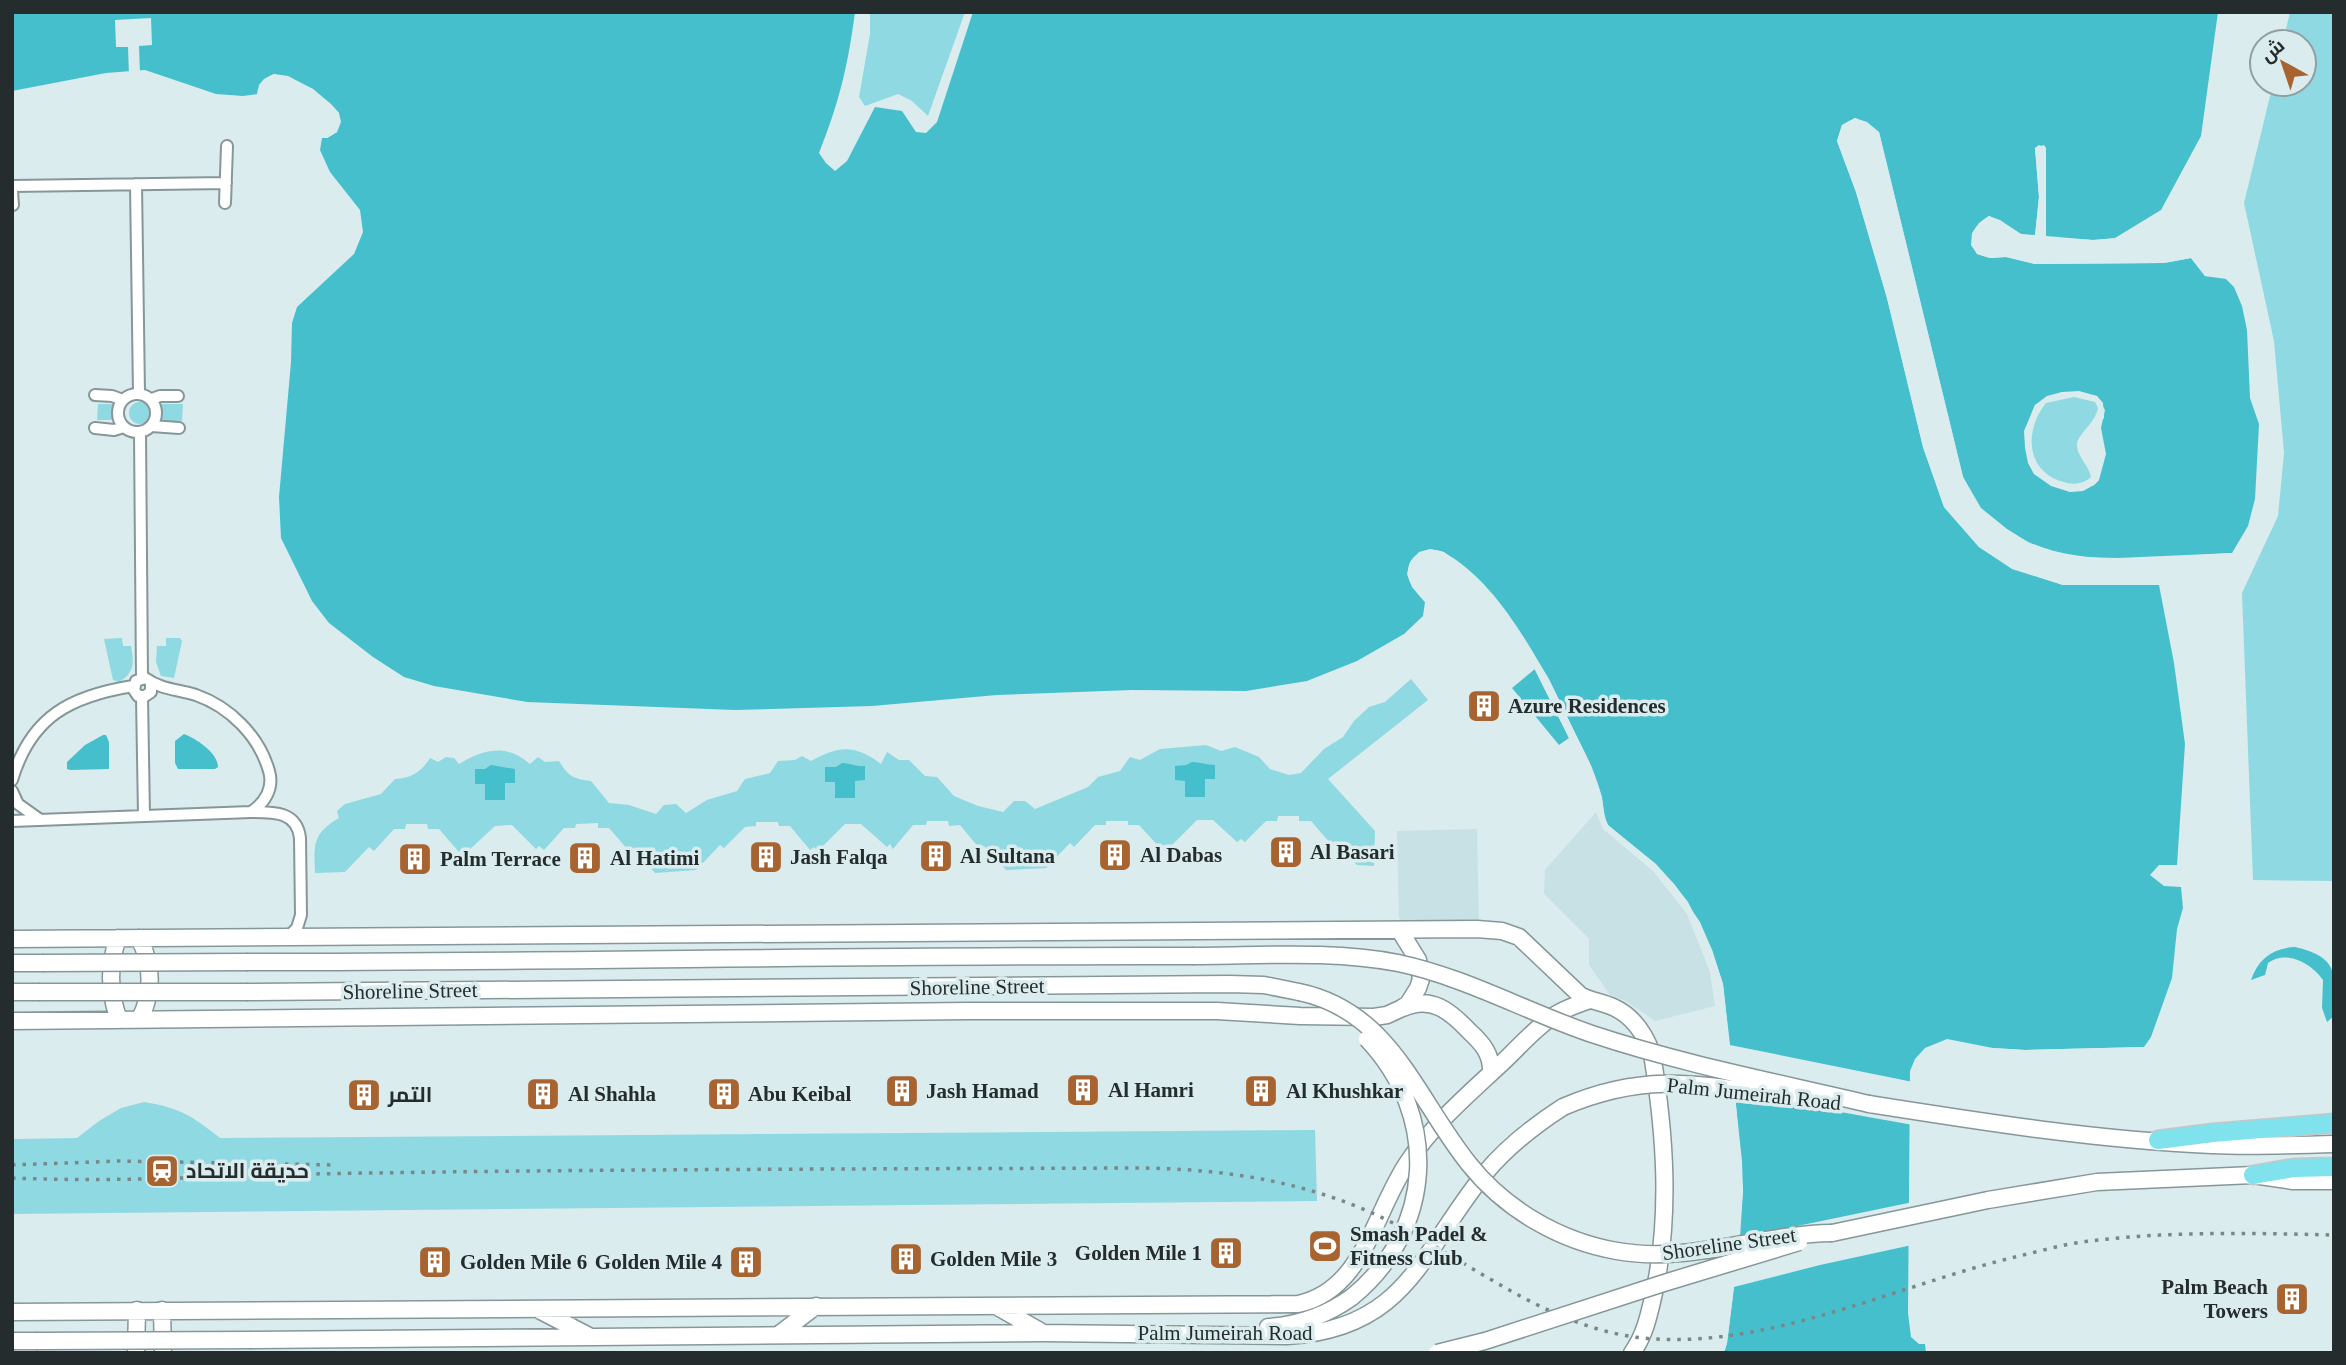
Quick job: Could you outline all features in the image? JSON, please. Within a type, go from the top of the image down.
[{"type":"main road","points":[[12,939],[1476,929],[1514,934],[1528,944],[1576,991],[1590,1000],[1624,1013],[1642,1031],[1652,1054],[1665,1178],[1661,1248],[1647,1324],[1632,1353]]},
{"type":"main road","points":[[1400,931],[1421,969],[1421,979],[1414,996],[1401,1009]]},
{"type":"main road","points":[[988,932],[1022,956]]},
{"type":"main road","points":[[776,959],[814,933]]},
{"type":"main road","points":[[504,936],[545,961]]},
{"type":"main road","points":[[118,938],[111,973],[112,997],[119,1020]]},
{"type":"main road","points":[[139,938],[149,964],[150,978],[150,993],[140,1019]]},
{"type":"main road","name":"Shoreline Street","points":[[12,963],[1335,956],[1400,964],[1441,975],[1549,1019],[1623,1044],[1869,1104]]},
{"type":"main road","name":"Shoreline Street","points":[[12,992],[814,989],[1247,984],[1298,992],[1336,1004],[1357,1017],[1380,1037],[1404,1066],[1471,1166],[1512,1205],[1561,1234],[1616,1251],[1672,1255],[1780,1237],[1832,1233]]},
{"type":"main road","points":[[969,1011],[1009,987]]},
{"type":"main road","points":[[626,1014],[661,988]]},
{"type":"main road","points":[[814,989],[849,1004],[859,1012]]},
{"type":"main road","points":[[1200,1335],[1224,1328],[1294,1324],[1330,1311],[1352,1297],[1386,1263],[1409,1221],[1418,1173],[1414,1123],[1404,1092],[1377,1049],[1353,1026],[1298,992]]},
{"type":"main road","points":[[12,1312],[1290,1304],[1319,1298],[1341,1283],[1350,1273],[1387,1196],[1420,1145],[1447,1115],[1545,1022],[1566,1009],[1590,1000]]},
{"type":"main road","points":[[12,1021],[969,1011],[1216,1011],[1374,1017],[1424,1003],[1448,1010],[1485,1048],[1491,1073]]},
{"type":"main road","name":"Palm Jumeirah Road","points":[[12,1341],[1042,1333],[1301,1336],[1345,1325],[1371,1312],[1395,1295],[1416,1274],[1475,1187],[1500,1156],[1530,1130],[1563,1107],[1611,1090],[1644,1084],[1677,1082],[1711,1085],[1812,1102],[1869,1104],[2044,1132],[2222,1146],[2334,1144]]},
{"type":"main road","points":[[2158,1140],[2334,1123]]},
{"type":"main road","points":[[1437,1353],[1485,1341],[1832,1233],[1988,1200],[2060,1187],[2133,1179],[2253,1175],[2294,1168],[2334,1167]]},
{"type":"main road","points":[[2253,1175],[2293,1181],[2334,1181]]},
{"type":"main road","points":[[995,1305],[1042,1333]]},
{"type":"main road","points":[[778,1335],[816,1306]]},
{"type":"main road","points":[[535,1308],[591,1337]]},
{"type":"main road","points":[[136,1310],[136,1353]]},
{"type":"main road","points":[[162,1310],[163,1353]]},
{"type":"street","points":[[225,203],[226,146]]},
{"type":"street","points":[[12,186],[226,183]]},
{"type":"street","points":[[136,184],[139,393]]},
{"type":"street","points":[[12,191],[13,205]]},
{"type":"street","points":[[151,426],[157,412],[152,399],[139,393],[123,400],[118,413],[124,427],[133,432],[140,432],[151,426],[179,428]]},
{"type":"street","points":[[95,395],[123,400]]},
{"type":"street","points":[[152,399],[178,396]]},
{"type":"street","points":[[95,428],[114,430],[124,427]]},
{"type":"street","points":[[140,432],[142,683],[135,693],[142,697],[144,815]]},
{"type":"street","points":[[12,780],[25,749],[50,717],[85,696],[142,683],[210,701],[233,716],[252,736],[265,760],[270,779],[264,801],[251,812]]},
{"type":"street","points":[[12,790],[18,804],[39,819]]},
{"type":"street","points":[[12,821],[251,812],[284,814],[294,821],[299,832],[302,915],[297,928],[288,937]]},
{"type":"shaded area","points":[[12,12],[855,12],[842,84],[819,153],[835,171],[847,161],[875,107],[902,111],[916,132],[926,133],[937,122],[973,12],[2218,12],[2201,136],[2161,210],[2115,238],[2093,240],[2045,237],[2044,145],[2035,148],[2039,197],[2035,236],[2021,234],[1989,216],[1973,232],[1972,242],[1977,254],[2035,264],[2164,263],[2191,258],[2205,276],[2226,279],[2234,287],[2242,306],[2247,330],[2250,398],[2259,424],[2255,499],[2248,526],[2232,553],[2133,559],[2068,554],[2037,546],[2008,531],[1982,510],[1963,477],[1879,132],[1855,118],[1842,125],[1837,141],[1856,192],[1887,298],[1923,447],[1944,507],[1979,547],[2012,569],[2063,585],[2159,585],[2174,663],[2185,744],[2177,865],[2159,865],[2150,875],[2164,886],[2181,887],[2183,908],[2177,929],[2172,978],[2151,1037],[2144,1047],[2025,1050],[1993,1048],[1947,1039],[1925,1048],[1915,1059],[1910,1071],[1908,1313],[1911,1337],[1919,1344],[1925,1344],[1926,1353],[1724,1353],[1733,1295],[1743,1191],[1723,984],[1712,950],[1688,902],[1674,884],[1608,825],[1592,768],[1548,679],[1502,606],[1485,585],[1465,567],[1439,550],[1420,553],[1411,561],[1408,575],[1412,586],[1425,602],[1423,616],[1404,634],[1357,661],[1307,681],[1246,691],[1132,690],[997,695],[872,706],[735,710],[527,702],[434,686],[404,677],[329,623],[312,601],[281,538],[279,497],[292,323],[297,307],[354,254],[363,232],[360,210],[330,172],[320,150],[322,138],[337,132],[339,113],[313,89],[274,74],[262,81],[257,94],[243,96],[216,94],[145,70],[106,73],[12,91]],"holes":[[[2062,392],[2097,396],[2105,410],[2101,428],[2106,454],[2099,480],[2094,485],[2070,492],[2034,474],[2025,439],[2035,405]]]},
{"type":"shaded area","points":[[870,12],[965,12],[928,116],[912,101],[898,94],[865,106],[859,97],[870,34]]},
{"type":"shaded area","points":[[2290,12],[2334,12],[2334,881],[2253,880],[2242,593],[2278,516],[2284,453],[2274,341],[2244,203],[2270,98],[2318,98],[2318,28],[2286,28]]},
{"type":"shaded area","points":[[2074,397],[2095,402],[2098,408],[2077,443],[2078,451],[2091,477],[2084,482],[2073,484],[2048,475],[2040,467],[2032,447],[2032,436],[2034,424],[2046,403]]},
{"type":"shaded area","points":[[140,402],[148,405],[151,413],[148,421],[140,424],[132,421],[129,413],[132,405]]},
{"type":"shaded area","points":[[98,404],[118,404],[118,420],[97,420]]},
{"type":"shaded area","points":[[162,404],[183,404],[182,421],[162,421]]},
{"type":"shaded area","points":[[122,638],[123,646],[131,646],[133,662],[131,671],[119,682],[113,680],[104,639]]},
{"type":"shaded area","points":[[166,638],[180,638],[182,641],[174,678],[161,676],[156,662],[157,646],[166,646]]},
{"type":"shaded area","points":[[1535,669],[1569,738],[1559,745],[1512,688]]},
{"type":"shaded area","points":[[1411,679],[1428,700],[1328,779],[1375,831],[1374,866],[1357,865],[1335,841],[1331,844],[1311,821],[1299,821],[1299,816],[1278,816],[1277,821],[1266,821],[1245,842],[1241,839],[1237,842],[1213,820],[1197,820],[1168,849],[1164,845],[1160,848],[1139,825],[1128,825],[1128,821],[1106,821],[1106,825],[1095,825],[1074,847],[1070,843],[1046,868],[1006,870],[984,846],[980,849],[960,825],[949,826],[948,821],[927,821],[926,825],[913,825],[893,849],[890,844],[887,847],[861,824],[845,824],[818,851],[814,847],[810,850],[790,826],[779,826],[778,822],[756,822],[756,826],[745,827],[724,848],[720,845],[696,870],[655,873],[634,848],[629,851],[609,828],[598,828],[598,823],[576,824],[575,828],[564,828],[544,850],[539,846],[536,849],[512,825],[495,826],[467,852],[463,849],[459,852],[439,829],[428,829],[427,824],[406,824],[405,829],[394,829],[374,851],[369,847],[345,872],[315,873],[316,841],[324,829],[339,818],[337,811],[345,804],[381,794],[395,779],[411,776],[419,771],[430,758],[438,762],[446,757],[454,758],[459,764],[495,750],[513,753],[530,764],[538,757],[545,762],[559,761],[572,776],[591,781],[609,803],[629,805],[656,814],[664,805],[676,804],[686,813],[707,800],[737,791],[745,779],[770,773],[778,761],[795,760],[802,756],[811,761],[830,752],[846,749],[863,753],[881,764],[887,752],[899,760],[909,760],[925,776],[937,777],[954,796],[1003,812],[1014,801],[1025,801],[1035,809],[1088,787],[1098,777],[1120,771],[1130,757],[1140,760],[1160,749],[1206,745],[1221,751],[1235,747],[1259,757],[1270,769],[1289,775],[1301,773],[1324,749],[1343,737],[1354,721],[1369,707],[1385,702]]},
{"type":"shaded area","points":[[184,734],[211,752],[218,767],[178,769],[175,763],[175,741]]},
{"type":"shaded area","points":[[106,735],[109,742],[109,769],[67,769],[67,762],[85,745]]},
{"type":"shaded area","points":[[1192,762],[1215,765],[1215,779],[1205,779],[1205,797],[1185,797],[1185,781],[1175,780],[1175,766]]},
{"type":"shaded area","points":[[842,763],[865,766],[865,780],[855,781],[855,798],[835,798],[835,782],[825,782],[825,767],[836,767]]},
{"type":"shaded area","points":[[491,765],[515,769],[515,783],[505,783],[505,800],[485,800],[485,784],[475,784],[475,769],[485,769]]},
{"type":"shaded area","points":[[1596,812],[1603,829],[1653,871],[1687,914],[1710,972],[1715,1006],[1655,1021],[1626,1001],[1610,995],[1589,965],[1589,939],[1544,894],[1545,870]]},
{"type":"shaded area","points":[[1477,829],[1479,924],[1408,926],[1399,918],[1397,831]]},
{"type":"shaded area","points":[[2295,947],[2321,957],[2332,971],[2335,990],[2334,1016],[2327,1022],[2322,1008],[2323,980],[2306,964],[2291,958],[2275,959],[2268,963],[2265,975],[2251,980],[2267,956]]},
{"type":"shaded area","points":[[144,1102],[185,1114],[220,1138],[1315,1130],[1317,1201],[12,1214],[12,1139],[77,1138],[121,1108]]},
{"type":"pier","points":[[151,18],[152,45],[139,46],[140,74],[129,75],[128,47],[116,47],[115,20]]},
{"type":"pier","points":[[274,74],[288,76],[313,89],[331,104],[339,113],[341,122],[337,132],[322,138],[334,130],[338,121],[336,114],[311,92],[287,80],[274,78],[266,81],[258,97],[259,85]]},
{"type":"pier","points":[[1855,118],[1867,122],[1879,132],[1963,477],[1981,508],[2036,547],[2077,557],[2235,555],[2118,562],[2077,561],[2034,550],[1978,511],[1959,478],[1876,134],[1865,125],[1855,122],[1845,128],[1841,141],[1859,191],[1890,297],[1926,446],[1947,505],[1981,544],[2013,565],[2064,582],[2159,582],[2163,585],[2063,585],[2012,568],[1979,547],[1944,507],[1923,447],[1887,298],[1856,192],[1837,141],[1842,125]]},
{"type":"pier","points":[[2039,145],[2046,148],[2046,236],[2093,240],[2122,238],[2093,243],[2043,239],[2043,149],[2040,149],[2042,197],[2038,238],[2020,237],[1990,220],[1981,225],[1975,234],[1975,244],[1979,251],[2035,260],[2164,260],[2191,255],[2207,272],[2217,274],[2215,277],[2205,276],[2191,258],[2164,263],[2035,264],[1977,254],[1971,245],[1972,233],[1979,223],[1989,216],[2021,234],[2035,235],[2039,197],[2035,148]]},
{"type":"pier","points":[[2079,391],[2097,396],[2103,403],[2104,418],[2098,426],[2102,410],[2095,399],[2063,395],[2048,399],[2037,407],[2028,432],[2031,462],[2045,478],[2062,486],[2082,488],[2091,482],[2097,472],[2099,480],[2094,485],[2083,491],[2070,492],[2051,486],[2034,474],[2028,463],[2024,431],[2035,405],[2047,396]]},
{"type":"pier","points":[[1430,549],[1444,552],[1494,596],[1549,679],[1591,766],[1608,825],[1656,864],[1674,884],[1700,922],[1723,984],[1730,1045],[1913,1082],[1913,1125],[1735,1093],[1743,1191],[1740,1238],[1913,1202],[1912,1245],[1734,1287],[1724,1353],[1720,1353],[1724,1342],[1735,1251],[1738,1161],[1724,1018],[1719,984],[1709,951],[1697,924],[1672,886],[1653,866],[1605,827],[1588,767],[1546,680],[1539,668],[1572,737],[1571,742],[1533,666],[1537,666],[1491,598],[1442,555],[1430,553],[1421,555],[1413,564],[1411,574],[1415,585],[1428,602],[1412,587],[1407,574],[1410,562],[1419,552]]},
{"type":"pier","points":[[2144,1047],[2142,1050],[2025,1053],[1994,1051],[1993,1048],[2025,1050]]},
{"type":"railway","points":[[12,1165],[120,1161],[334,1165]]},
{"type":"railway","points":[[12,1178],[192,1178],[657,1170],[1131,1168],[1232,1174],[1298,1187],[1362,1209],[1393,1223],[1551,1311],[1585,1325],[1619,1334],[1655,1339],[1700,1339],[1791,1324],[1971,1269],[2082,1242],[2176,1234],[2334,1235]]},
{"type":"place","name":"Azure Residences","points":[[1484,706]]},
{"type":"place","name":"Al Basari","points":[[1286,852]]},
{"type":"place","name":"Al Dabas","points":[[1115,855]]},
{"type":"place","name":"Al Sultana","points":[[936,856]]},
{"type":"place","name":"Jash Falqa","points":[[766,857]]},
{"type":"place","name":"Al Hatimi","points":[[585,858]]},
{"type":"place","name":"Palm Terrace","points":[[415,859]]},
{"type":"place","name":"Al Hamri","points":[[1083,1090]]},
{"type":"place","name":"Jash Hamad","points":[[902,1091]]},
{"type":"place","name":"Al Khushkar","points":[[1261,1091]]},
{"type":"place","name":"Al Shahla","points":[[543,1094]]},
{"type":"place","name":"Abu Keibal","points":[[724,1094]]},
{"type":"place","name":"التمر","points":[[364,1095]]},
{"type":"place","name":"حديقة الاتحاد","points":[[162,1171]]},
{"type":"place","name":"Smash Padel & Fitness Club","points":[[1325,1246]]},
{"type":"place","name":"Golden Mile 1","points":[[1226,1253]]},
{"type":"place","name":"Golden Mile 3","points":[[906,1259]]},
{"type":"place","name":"Golden Mile 6","points":[[435,1262]]},
{"type":"place","name":"Golden Mile 4","points":[[746,1262]]},
{"type":"place","name":"Palm Beach Towers","points":[[2292,1299]]}]
